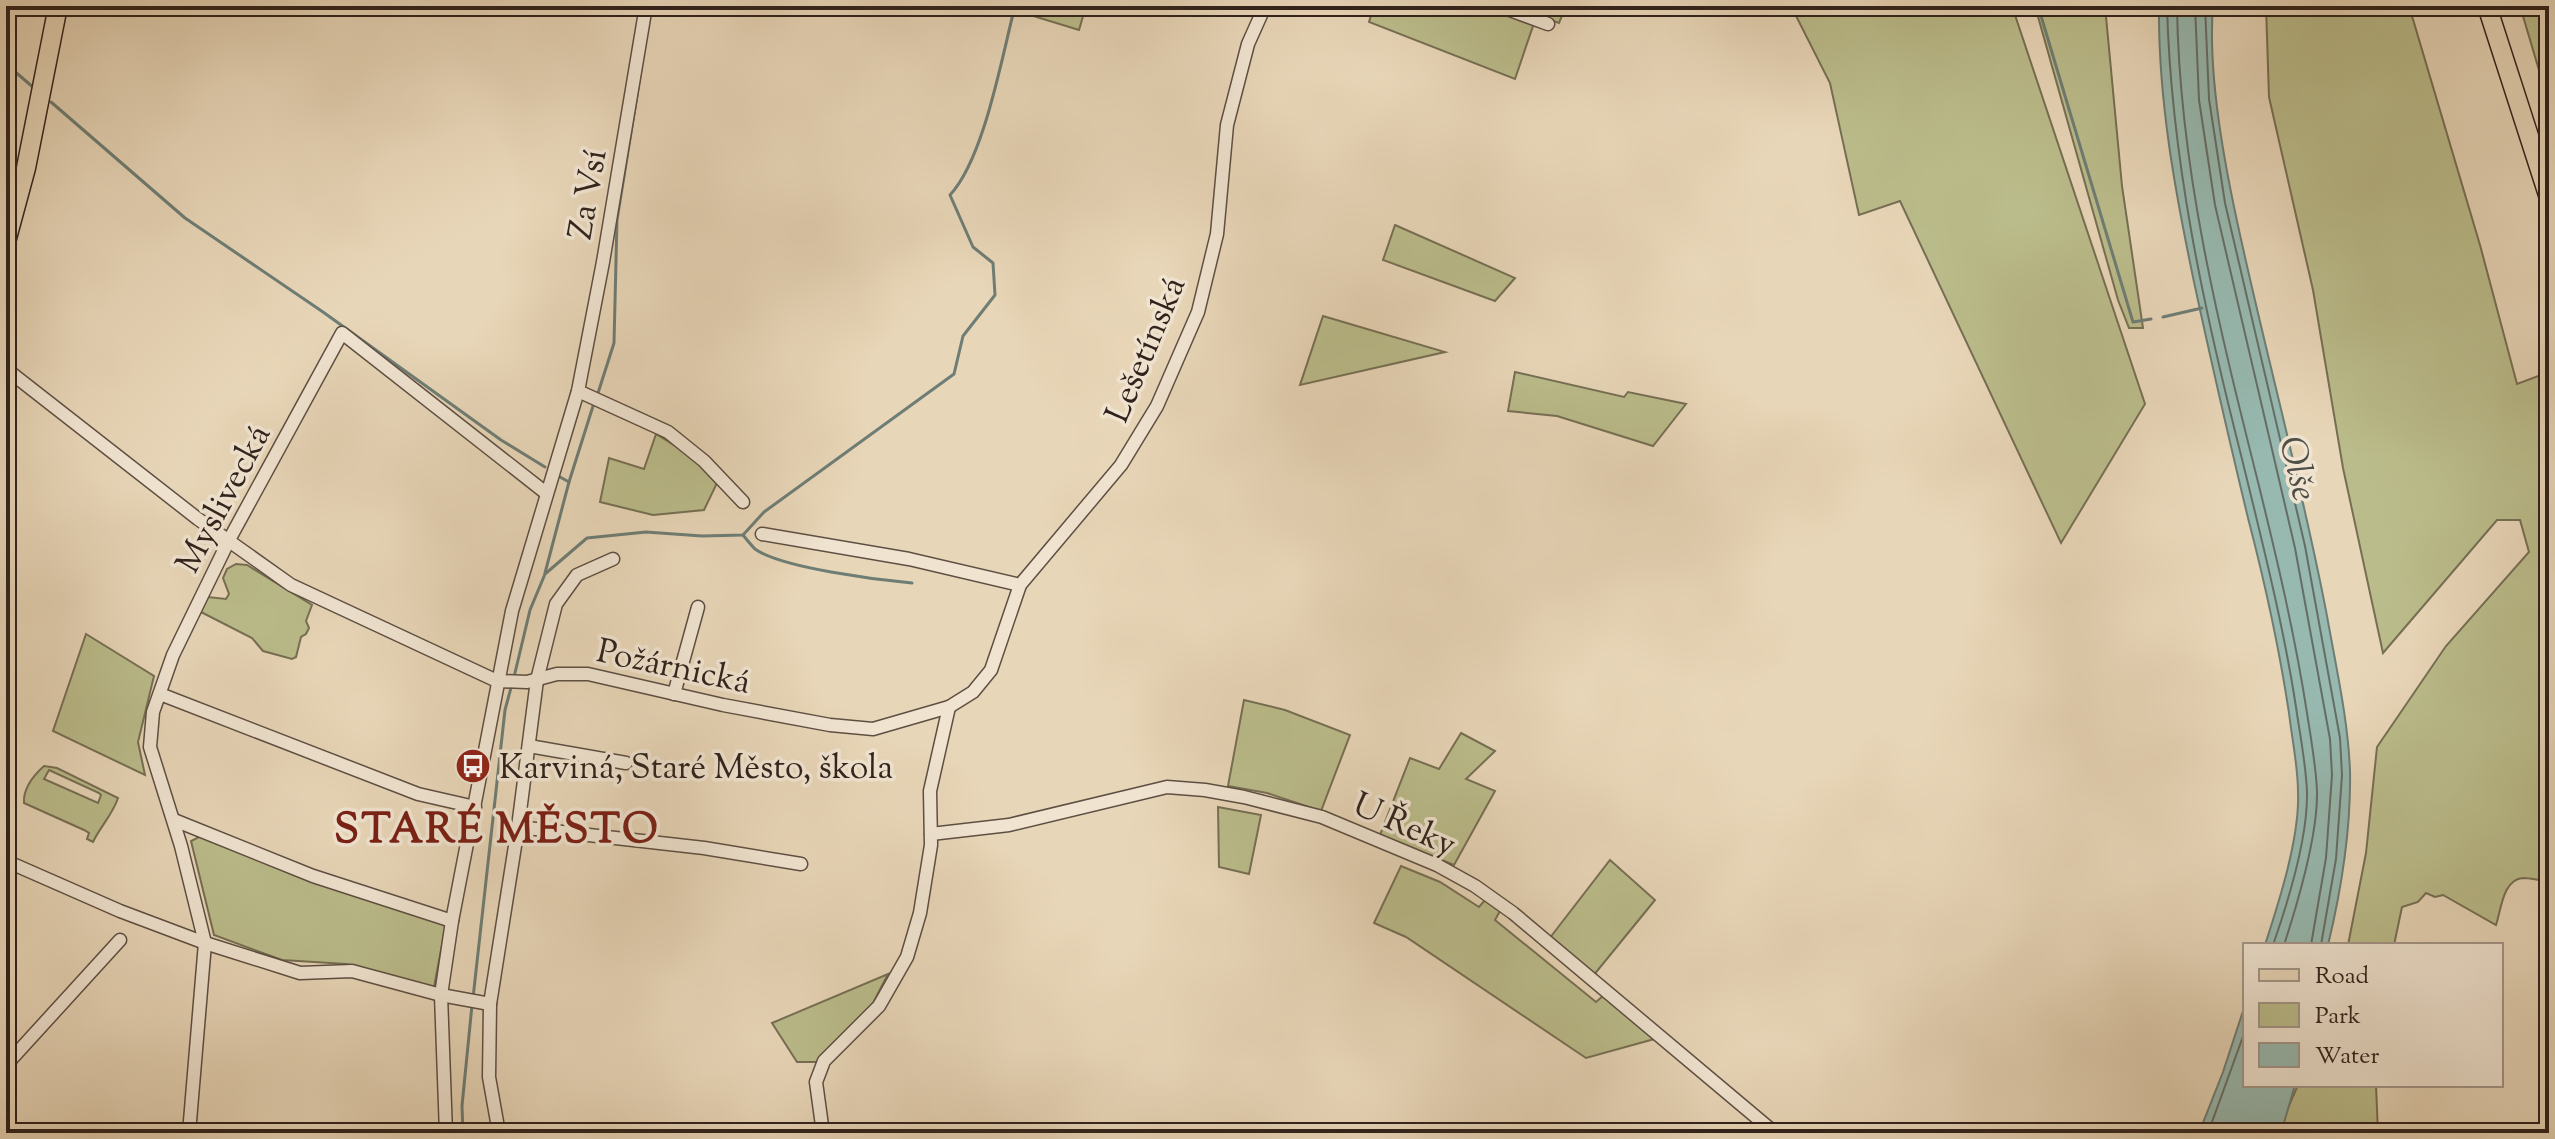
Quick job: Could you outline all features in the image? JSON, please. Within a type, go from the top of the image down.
[{"type":"main road","points":[[6,242],[26,168],[58,6]]},
{"type":"main road","points":[[2487,6],[2549,198]]},
{"type":"street","name":"Za Vsí","points":[[446,1133],[441,995],[452,921],[475,807],[509,681],[512,611],[578,391],[646,6]]},
{"type":"street","name":"Lešetínská","points":[[949,707],[973,692],[991,670],[1020,585],[1121,465],[1157,406],[1192,324],[1217,234],[1227,125],[1248,44],[1265,6]]},
{"type":"street","points":[[1499,6],[1548,24]]},
{"type":"street","name":"Myslivecká","points":[[189,1133],[205,943],[174,820],[150,747],[153,712],[173,655],[229,540],[342,333],[546,493]]},
{"type":"street","points":[[6,369],[198,519],[291,585],[509,681]]},
{"type":"street","points":[[578,391],[668,432],[704,461],[743,502]]},
{"type":"street","points":[[762,534],[909,559],[1020,585]]},
{"type":"street","points":[[499,1133],[480,1002],[518,827],[537,680],[556,604],[577,575],[613,559]]},
{"type":"street","points":[[674,694],[698,607]]},
{"type":"street","name":"Požárnická","points":[[509,681],[537,680],[557,674],[588,674],[830,725],[873,729],[949,707]]},
{"type":"street","points":[[160,694],[418,794],[475,807]]},
{"type":"street","points":[[823,1133],[816,1082],[824,1061],[879,1006],[907,957],[920,913],[931,845],[930,791],[949,707]]},
{"type":"street","points":[[529,746],[626,763]]},
{"type":"street","name":"U Řeky","points":[[931,834],[1009,825],[1167,787],[1244,797],[1322,817],[1437,865],[1475,886],[1513,913],[1775,1133]]},
{"type":"street","points":[[174,820],[313,876],[452,921]]},
{"type":"street","points":[[518,827],[704,848],[801,864]]},
{"type":"street","points":[[6,861],[120,911],[205,943],[300,973],[352,971],[480,1002]]},
{"type":"street","points":[[6,1065],[120,940]]},
{"type":"green space","points":[[1018,6],[1086,6],[1079,30],[1017,11]]},
{"type":"green space","points":[[1374,6],[1489,6],[1534,23],[1515,79],[1369,22]]},
{"type":"green space","points":[[1511,6],[1566,6],[1559,23]]},
{"type":"green space","points":[[1791,6],[2012,6],[2145,404],[2061,543],[1900,201],[1859,215],[1830,83]]},
{"type":"green space","points":[[2035,6],[2105,6],[2122,186],[2143,328],[2129,328],[2118,300]]},
{"type":"green space","points":[[2266,6],[2409,6],[2480,245],[2517,384],[2549,372],[2549,881],[2523,878],[2511,884],[2504,896],[2496,925],[2443,895],[2435,897],[2426,893],[2418,902],[2402,907],[2394,943],[2348,943],[2366,853],[2377,747],[2446,646],[2529,552],[2520,520],[2497,520],[2383,653],[2343,468],[2313,290],[2269,97]]},
{"type":"green space","points":[[2520,6],[2549,6],[2549,104]]},
{"type":"green space","points":[[1395,225],[1515,278],[1495,301],[1383,260]]},
{"type":"green space","points":[[1323,316],[1445,352],[1300,385]]},
{"type":"green space","points":[[1515,372],[1624,397],[1628,392],[1686,404],[1653,446],[1557,416],[1508,411]]},
{"type":"green space","points":[[656,434],[700,461],[718,481],[704,510],[653,515],[600,502],[609,458],[644,469]]},
{"type":"green space","points":[[236,564],[247,565],[312,605],[306,621],[309,628],[301,637],[296,657],[292,659],[263,651],[252,638],[199,611],[208,597],[226,599],[229,594],[223,578],[227,569]]},
{"type":"green space","points":[[86,634],[154,676],[138,742],[145,775],[53,731]]},
{"type":"green space","points":[[1244,700],[1285,710],[1350,735],[1321,811],[1267,793],[1228,786]]},
{"type":"green space","points":[[1461,733],[1495,751],[1466,779],[1495,791],[1454,865],[1380,835],[1410,758],[1439,769]]},
{"type":"green space","points":[[44,766],[57,768],[118,798],[93,842],[87,839],[89,833],[84,830],[24,803],[27,788]],"holes":[[[49,770],[99,793],[98,803],[44,779]]]},
{"type":"green space","points":[[1218,807],[1261,815],[1249,874],[1219,867]]},
{"type":"green space","points":[[201,836],[446,924],[434,987],[346,964],[282,960],[214,935],[191,841]]},
{"type":"green space","points":[[1610,860],[1655,900],[1593,976],[1549,939]]},
{"type":"green space","points":[[1401,866],[1440,882],[1479,907],[1485,900],[1500,911],[1495,920],[1596,1002],[1604,995],[1658,1038],[1586,1058],[1406,937],[1374,923]]},
{"type":"green space","points":[[888,974],[870,1009],[819,1062],[797,1062],[772,1023]]},
{"type":"green space","points":[[2297,1087],[2376,1087],[2378,1133],[2280,1133]]},
{"type":"water","points":[[2159,6],[2213,6],[2213,66],[2226,165],[2308,526],[2347,732],[2349,814],[2328,943],[2266,943],[2288,869],[2296,829],[2296,762],[2271,615],[2180,214],[2169,145],[2159,41]]},
{"type":"water","points":[[2243,1011],[2243,1087],[2294,1087],[2281,1133],[2199,1133]]},
{"type":"waterway","points":[[514,677],[530,610],[545,574],[587,538],[646,532],[743,535],[764,512],[954,374],[963,336],[995,295],[993,263],[973,247],[950,195],[962,179],[982,133],[1015,6]]},
{"type":"waterway","points":[[2038,6],[2133,322],[2151,319]]},
{"type":"waterway","points":[[598,393],[614,343],[617,220],[643,57]]},
{"type":"waterway","points":[[6,64],[34,88]]},
{"type":"waterway","points":[[51,102],[185,218],[323,312],[501,440],[545,467]]},
{"type":"waterway","points":[[2163,317],[2202,308]]},
{"type":"waterway","points":[[569,482],[594,403]]},
{"type":"waterway","points":[[545,573],[569,482],[560,477]]},
{"type":"waterway","points":[[743,535],[755,549],[786,562],[831,572],[912,583]]},
{"type":"waterway","points":[[473,998],[505,710],[512,684]]},
{"type":"waterway","points":[[463,1133],[462,1106],[472,1005]]},
{"type":"place","name":"Karviná, Staré Město, škola","points":[[473,766]]},
{"type":"district","name":"STARÉ MĚSTO","points":[[497,827]]},
{"type":"water label","name":"Olše","points":[[2300,468]]}]
